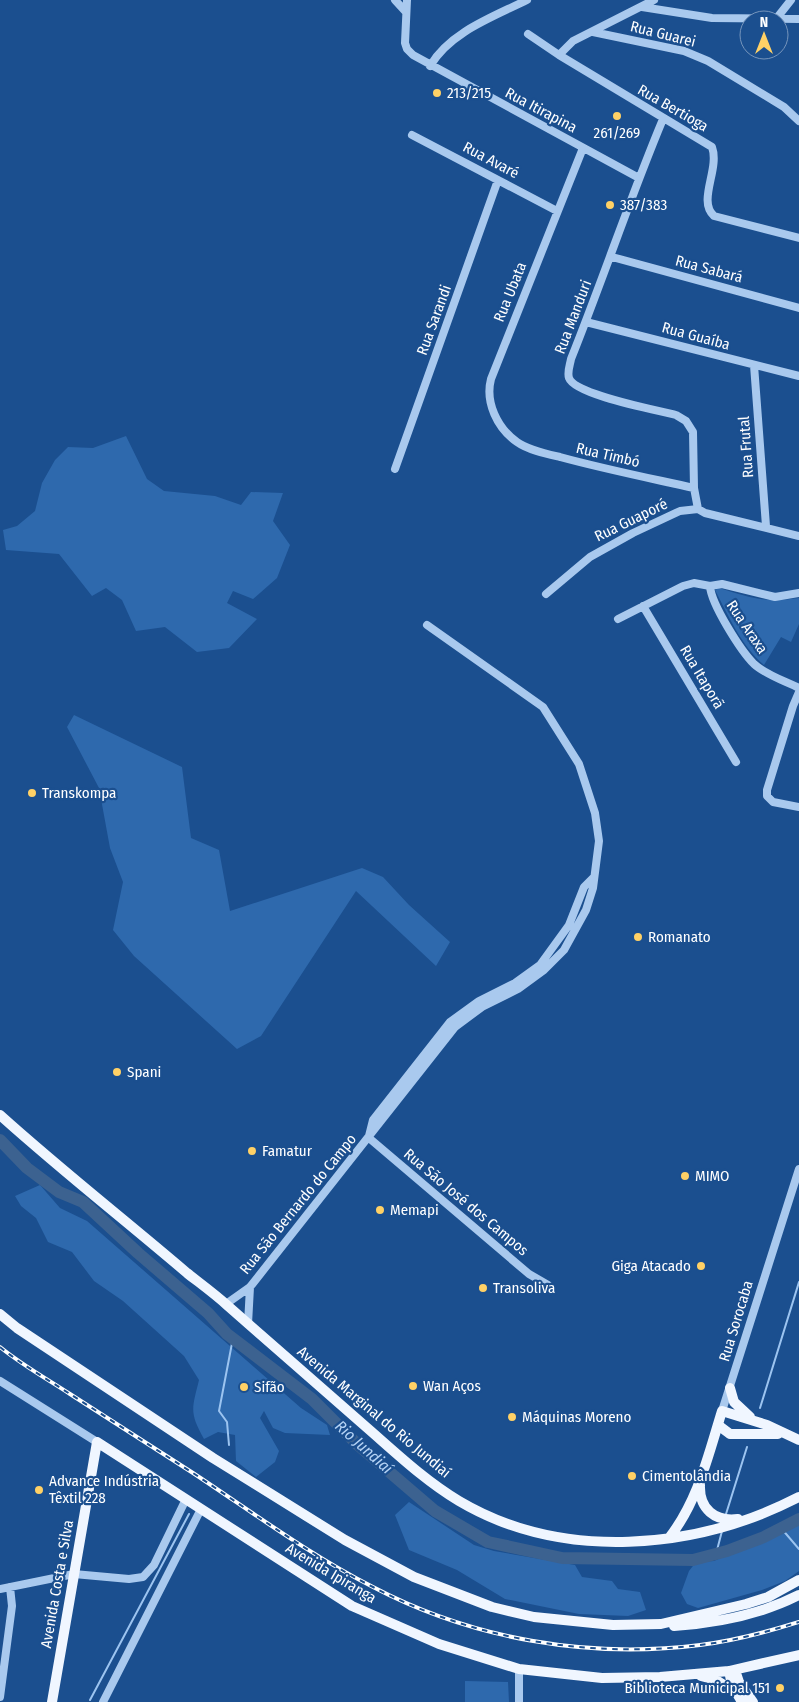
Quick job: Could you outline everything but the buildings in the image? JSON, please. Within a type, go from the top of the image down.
[{"type":"main road","name":"Avenida Marginal do Rio Jundiaí","points":[[0,1116],[226,1304],[426,1478],[472,1508],[529,1530],[572,1539],[606,1542],[670,1538],[708,1532],[759,1516],[799,1497]]},
{"type":"main road","points":[[0,1314],[16,1328],[213,1458],[345,1540],[414,1577],[492,1607],[534,1617],[613,1626],[691,1625],[746,1614],[799,1595]]},
{"type":"main road","points":[[730,1388],[734,1402],[739,1408],[747,1415],[766,1425]]},
{"type":"main road","points":[[722,1411],[766,1425],[799,1440]]},
{"type":"main road","name":"Rua Sorocaba","points":[[670,1538],[685,1518],[700,1482],[722,1411]]},
{"type":"main road","points":[[718,1425],[730,1434]]},
{"type":"main road","points":[[709,1452],[730,1434],[753,1432],[789,1434]]},
{"type":"main road","name":"Avenida Ipiranga","points":[[97,1442],[352,1606],[439,1644],[519,1669],[602,1678],[687,1675],[732,1670],[799,1655]]},
{"type":"main road","name":"Avenida Costa e Silva","points":[[52,1702],[97,1442]]},
{"type":"main road","points":[[700,1482],[702,1500],[715,1517],[728,1520],[759,1516]]},
{"type":"main road","points":[[661,1624],[768,1597],[799,1580]]},
{"type":"main road","points":[[732,1670],[730,1680],[742,1702]]},
{"type":"main road","points":[[732,1670],[753,1702]]},
{"type":"main road","name":"Avenida Ipiranga","points":[[687,1675],[716,1680],[736,1692]]},
{"type":"street","points":[[395,0],[406,12]]},
{"type":"street","points":[[406,12],[407,0]]},
{"type":"street","points":[[430,66],[446,45],[473,28],[527,0]]},
{"type":"street","points":[[559,55],[573,41],[654,0]]},
{"type":"street","points":[[783,10],[791,0]]},
{"type":"street","points":[[642,7],[712,18],[739,18]]},
{"type":"street","name":"Rua Itirapina","points":[[406,12],[407,49],[430,66],[639,178]]},
{"type":"street","name":"Rua Guarei","points":[[593,32],[684,51],[708,61],[784,107],[799,120]]},
{"type":"street","name":"Rua Bertioga","points":[[528,34],[663,119],[689,132],[712,147],[715,166],[707,198],[708,211],[725,220],[799,238]]},
{"type":"street","name":"Rua Manduri","points":[[663,119],[571,359],[569,379],[575,386],[594,394],[676,416],[686,421],[693,432],[694,488],[698,509]]},
{"type":"street","name":"Rua Avaré","points":[[412,135],[557,210]]},
{"type":"street","name":"Rua Ubata","points":[[518,443],[497,419],[491,406],[489,386],[583,148]]},
{"type":"street","name":"Rua Sarandi","points":[[395,469],[498,180]]},
{"type":"street","name":"Rua Sabará","points":[[612,256],[799,308]]},
{"type":"street","name":"Rua Guaíba","points":[[586,322],[799,376]]},
{"type":"street","name":"Rua Frutal","points":[[754,366],[766,526]]},
{"type":"street","name":"Rua Timbó","points":[[518,443],[582,463],[694,488]]},
{"type":"street","name":"Rua Guaporé","points":[[546,594],[590,557],[680,511],[698,509],[705,513],[766,526],[799,536]]},
{"type":"street","points":[[618,619],[683,586],[694,583],[710,586],[722,584],[775,597],[799,593]]},
{"type":"street","name":"Rua Araxa","points":[[710,586],[714,602],[744,653],[755,665],[799,688]]},
{"type":"street","name":"Rua Itaporã","points":[[643,606],[736,762]]},
{"type":"street","name":"Rua São Bernardo do Campo","points":[[226,1304],[250,1288],[455,1027],[482,1007],[518,989],[544,970],[564,950],[586,910],[594,877],[599,841],[595,813],[579,764],[543,707],[427,626]]},
{"type":"street","points":[[799,692],[767,790],[767,796],[773,802],[799,807]]},
{"type":"street","name":"Rua São José dos Campos","points":[[369,1138],[529,1274],[548,1285]]},
{"type":"street","name":"Rua Sorocaba","points":[[722,1411],[799,1169]]},
{"type":"street","name":"Rua São Bernardo do Campo","points":[[248,1324],[250,1288]]},
{"type":"street","name":"Avenida Ipiranga","points":[[0,1381],[97,1442]]},
{"type":"street","points":[[0,1589],[74,1574],[129,1579],[143,1577],[154,1565],[188,1500]]},
{"type":"street","points":[[103,1702],[200,1508]]},
{"type":"street","points":[[0,1697],[12,1606],[10,1587]]},
{"type":"street","points":[[519,1669],[519,1702]]},
{"type":"shaded area","points":[[126,436],[147,479],[164,491],[215,496],[241,505],[251,492],[283,493],[273,521],[290,545],[277,578],[253,599],[233,591],[227,603],[257,619],[229,648],[197,652],[165,627],[136,631],[122,600],[106,588],[92,596],[59,554],[6,550],[3,530],[17,526],[35,511],[42,483],[55,460],[68,447],[93,448]]},
{"type":"shaded area","points":[[719,588],[758,599],[799,598],[799,624],[791,642],[781,637],[764,665],[749,649],[736,630],[715,590]]},
{"type":"shaded area","points":[[74,715],[182,767],[191,838],[219,850],[230,911],[362,868],[383,877],[409,905],[450,942],[436,966],[356,891],[261,1036],[237,1049],[134,956],[113,930],[123,882],[110,848],[99,788],[67,727]]},
{"type":"shaded area","points":[[40,1185],[60,1208],[87,1221],[301,1408],[327,1425],[330,1435],[285,1433],[273,1428],[264,1411],[260,1418],[279,1451],[275,1462],[256,1477],[236,1461],[235,1435],[218,1432],[204,1439],[193,1410],[199,1380],[184,1356],[123,1301],[94,1281],[72,1252],[48,1242],[36,1218],[21,1206],[15,1196]]},
{"type":"shaded area","points":[[409,1502],[474,1545],[494,1551],[575,1565],[582,1577],[612,1581],[618,1589],[640,1592],[646,1610],[628,1616],[579,1614],[505,1599],[457,1570],[409,1550],[395,1515]]},
{"type":"shaded area","points":[[799,1522],[799,1571],[785,1581],[762,1590],[698,1608],[687,1604],[681,1593],[689,1571],[696,1562],[714,1561]]},
{"type":"shaded area","points":[[465,1681],[508,1682],[509,1702],[465,1702]]},
{"type":"waterway","name":"Rio Jundiaí","points":[[0,1140],[27,1168],[59,1192],[83,1202],[138,1253],[208,1313],[227,1334],[312,1399],[358,1445],[435,1511],[488,1542],[562,1558],[693,1560],[727,1551],[764,1537],[799,1519]]},
{"type":"waterway","points":[[760,1408],[799,1282]]},
{"type":"waterway","points":[[229,1445],[227,1422],[219,1411],[233,1338]]},
{"type":"waterway","points":[[726,1514],[747,1447]]},
{"type":"waterway","points":[[90,1700],[189,1514]]},
{"type":"waterway","points":[[781,1528],[799,1549]]},
{"type":"waterway","points":[[716,1554],[722,1531]]},
{"type":"railway","points":[[0,1347],[26,1366],[193,1473],[282,1533],[350,1575],[411,1605],[450,1620],[490,1632],[532,1641],[573,1647],[616,1649],[658,1649],[700,1645],[750,1636],[799,1622]]},
{"type":"place","name":"213/215","points":[[437,93]]},
{"type":"place","name":"261/269","points":[[617,116]]},
{"type":"place","name":"387/383","points":[[610,205]]},
{"type":"place","name":"Transkompa","points":[[32,793]]},
{"type":"place","name":"Romanato","points":[[638,937]]},
{"type":"place","name":"Spani","points":[[117,1072]]},
{"type":"place","name":"Famatur","points":[[252,1151]]},
{"type":"place","name":"MIMO","points":[[685,1176]]},
{"type":"place","name":"Memapi","points":[[380,1210]]},
{"type":"place","name":"Giga Atacado","points":[[701,1266]]},
{"type":"place","name":"Transoliva","points":[[483,1288]]},
{"type":"place","name":"Wan Aços","points":[[413,1386]]},
{"type":"place","name":"Sifão","points":[[244,1387]]},
{"type":"place","name":"Máquinas Moreno","points":[[512,1417]]},
{"type":"place","name":"Cimentolândia","points":[[632,1476]]},
{"type":"place","name":"Advance Indústria Têxtil 228","points":[[39,1490]]},
{"type":"place","name":"Biblioteca Municipal 151","points":[[780,1688]]}]
